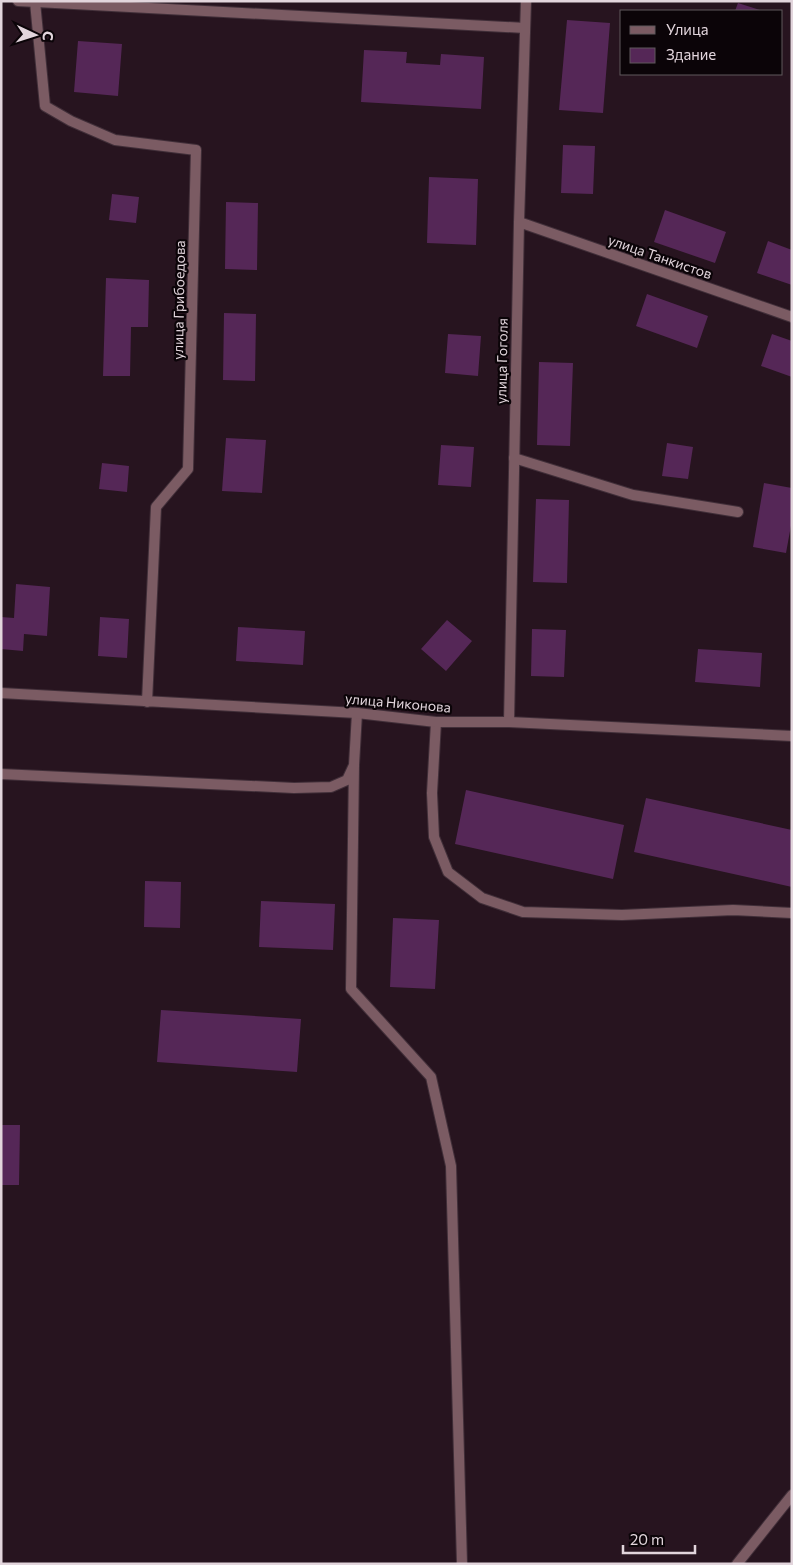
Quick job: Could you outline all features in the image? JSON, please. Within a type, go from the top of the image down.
[{"type":"street","points":[[18,1],[525,28]]},
{"type":"street","name":"улица Гоголя","points":[[509,722],[519,222],[526,1]]},
{"type":"street","name":"улица Грибоедова","points":[[35,2],[46,106],[71,121],[115,140],[196,150],[188,470],[156,507],[147,702]]},
{"type":"street","name":"улица Танкистов","points":[[519,222],[792,317]]},
{"type":"street","points":[[514,458],[632,495],[738,512]]},
{"type":"street","name":"улица Никонова","points":[[1,694],[357,713],[436,722],[509,722],[792,736]]},
{"type":"street","points":[[357,713],[354,765],[351,989],[431,1076],[451,1166],[462,1564]]},
{"type":"street","points":[[436,722],[432,793],[434,837],[448,872],[482,898],[523,912],[622,915],[733,910],[792,913]]},
{"type":"street","points":[[1,774],[294,788],[331,787],[347,780],[354,765]]},
{"type":"street","points":[[738,1564],[792,1495]]},
{"type":"building","points":[[738,3],[760,10],[735,10]]},
{"type":"building","points":[[567,20],[610,23],[603,113],[559,110]]},
{"type":"building","points":[[78,41],[122,44],[118,96],[74,92]]},
{"type":"building","points":[[364,50],[407,52],[406,63],[440,65],[441,54],[484,57],[481,109],[361,102]]},
{"type":"building","points":[[563,145],[595,146],[593,194],[561,193]]},
{"type":"building","points":[[429,177],[478,179],[476,245],[427,243]]},
{"type":"building","points":[[112,194],[139,197],[136,223],[109,220]]},
{"type":"building","points":[[226,202],[258,203],[257,270],[225,269]]},
{"type":"building","points":[[665,210],[726,232],[715,263],[654,242]]},
{"type":"building","points":[[768,241],[792,250],[792,285],[757,273]]},
{"type":"building","points":[[106,278],[149,280],[148,327],[131,327],[130,376],[103,376]]},
{"type":"building","points":[[647,294],[708,316],[697,348],[636,326]]},
{"type":"building","points":[[224,313],[256,314],[255,381],[223,380]]},
{"type":"building","points":[[448,334],[481,336],[478,376],[445,373]]},
{"type":"building","points":[[772,334],[792,341],[792,377],[761,366]]},
{"type":"building","points":[[539,362],[573,363],[570,446],[537,445]]},
{"type":"building","points":[[226,438],[266,440],[262,493],[222,491]]},
{"type":"building","points":[[667,443],[693,447],[688,479],[662,476]]},
{"type":"building","points":[[441,445],[474,447],[471,487],[438,485]]},
{"type":"building","points":[[102,463],[129,466],[127,492],[99,489]]},
{"type":"building","points":[[764,483],[792,488],[792,520],[786,553],[753,547]]},
{"type":"building","points":[[536,499],[569,500],[567,583],[533,582]]},
{"type":"building","points":[[16,584],[50,587],[47,636],[24,634],[23,651],[1,649],[1,617],[14,618]]},
{"type":"building","points":[[100,617],[129,619],[127,658],[98,656]]},
{"type":"building","points":[[447,620],[472,641],[446,671],[421,649]]},
{"type":"building","points":[[238,627],[305,631],[303,665],[236,661]]},
{"type":"building","points":[[532,629],[566,630],[564,677],[531,676]]},
{"type":"building","points":[[698,649],[762,653],[760,687],[695,682]]},
{"type":"building","points":[[466,790],[624,825],[613,879],[455,844]]},
{"type":"building","points":[[646,798],[792,830],[792,887],[634,852]]},
{"type":"building","points":[[145,881],[181,882],[180,928],[144,927]]},
{"type":"building","points":[[261,901],[335,904],[333,950],[259,947]]},
{"type":"building","points":[[393,918],[439,920],[435,989],[390,987]]},
{"type":"building","points":[[161,1010],[301,1019],[297,1072],[157,1062]]},
{"type":"building","points":[[1,1125],[20,1125],[19,1185],[1,1185]]}]
